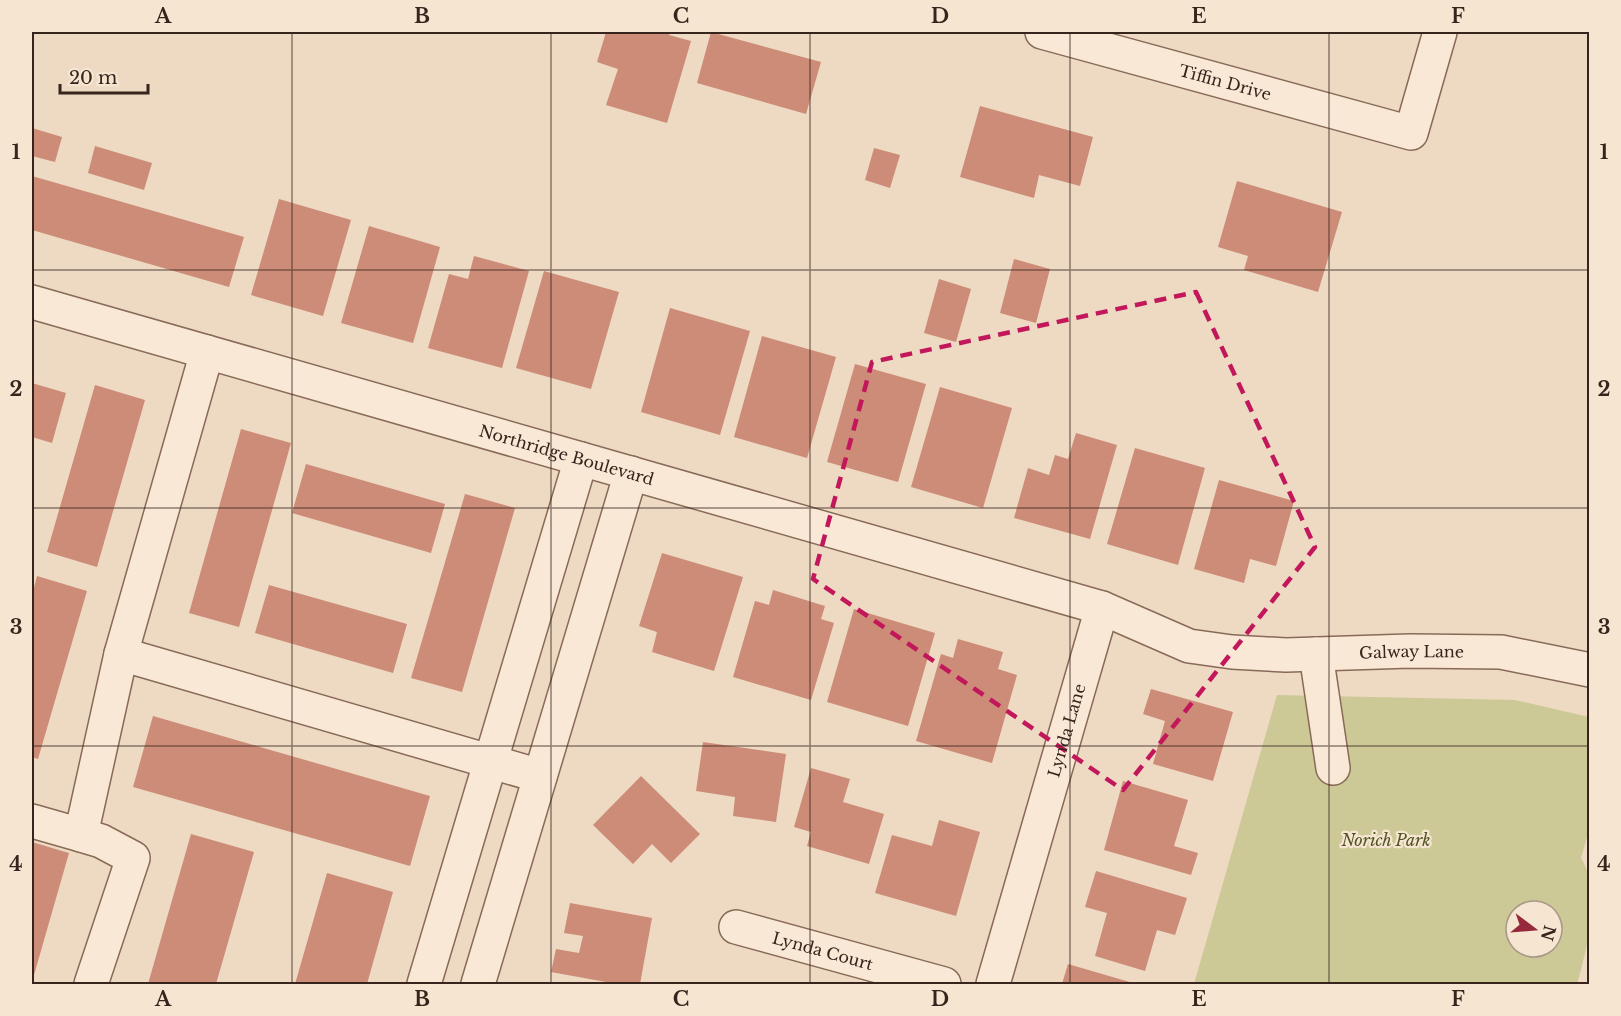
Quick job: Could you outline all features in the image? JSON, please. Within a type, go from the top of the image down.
[{"type":"street","name":"Tiffin Drive","points":[[1042,32],[1411,133],[1440,32]]},
{"type":"street","name":"Northridge Boulevard","points":[[32,302],[1102,608]]},
{"type":"street","points":[[81,835],[120,654],[207,352]]},
{"type":"street","points":[[424,984],[580,459]]},
{"type":"street","points":[[477,984],[631,473]]},
{"type":"street","name":"Galway Lane","points":[[1102,608],[1189,646],[1232,652],[1286,656],[1501,652],[1590,670]]},
{"type":"street","name":"Lynda Lane","points":[[993,984],[1102,608]]},
{"type":"street","points":[[120,654],[540,776]]},
{"type":"street","points":[[1316,654],[1333,768]]},
{"type":"street","points":[[32,821],[101,841],[133,858],[92,984]]},
{"type":"street","name":"Lynda Court","points":[[736,927],[944,984]]},
{"type":"highlighted area","points":[[1196,292],[1315,547],[1123,790],[813,579],[872,362]]},
{"type":"green space","name":"Norich Park","points":[[1277,695],[1515,700],[1589,717],[1589,830],[1581,858],[1591,887],[1592,903],[1585,954],[1577,984],[1194,984]]},
{"type":"building","points":[[606,32],[670,32],[669,35],[691,41],[667,123],[606,105],[618,69],[597,62]]},
{"type":"building","points":[[711,32],[821,62],[806,114],[697,83]]},
{"type":"building","points":[[980,106],[1093,137],[1080,186],[1039,175],[1034,198],[960,177]]},
{"type":"building","points":[[32,128],[62,137],[55,162],[32,156]]},
{"type":"building","points":[[95,146],[152,163],[144,190],[88,173]]},
{"type":"building","points":[[874,148],[900,155],[890,188],[865,180]]},
{"type":"building","points":[[32,176],[244,237],[229,287],[32,230]]},
{"type":"building","points":[[1237,181],[1342,212],[1318,292],[1244,270],[1248,256],[1218,247]]},
{"type":"building","points":[[279,199],[351,220],[323,316],[251,295]]},
{"type":"building","points":[[369,226],[440,247],[413,343],[341,323]]},
{"type":"building","points":[[474,256],[529,271],[502,368],[428,348],[449,274],[468,279]]},
{"type":"building","points":[[1014,259],[1050,269],[1036,323],[1000,313]]},
{"type":"building","points":[[544,271],[619,292],[591,389],[516,368]]},
{"type":"building","points":[[939,279],[971,289],[956,342],[924,333]]},
{"type":"building","points":[[670,308],[750,331],[720,435],[641,412]]},
{"type":"building","points":[[762,336],[836,357],[807,458],[734,437]]},
{"type":"building","points":[[855,364],[926,384],[898,482],[827,462]]},
{"type":"building","points":[[32,383],[66,393],[52,443],[32,437]]},
{"type":"building","points":[[95,385],[145,400],[97,567],[47,552]]},
{"type":"building","points":[[940,387],[1012,408],[983,508],[911,487]]},
{"type":"building","points":[[241,429],[291,443],[239,627],[189,613]]},
{"type":"building","points":[[1076,433],[1117,445],[1090,539],[1014,518],[1028,468],[1049,475],[1055,455],[1068,459]]},
{"type":"building","points":[[1135,448],[1205,468],[1178,565],[1107,544]]},
{"type":"building","points":[[306,464],[445,504],[431,553],[292,513]]},
{"type":"building","points":[[1219,480],[1294,501],[1276,566],[1250,559],[1244,583],[1194,569]]},
{"type":"building","points":[[465,494],[515,508],[462,692],[411,678]]},
{"type":"building","points":[[662,553],[743,577],[714,671],[652,652],[657,632],[639,626]]},
{"type":"building","points":[[37,576],[87,591],[38,759],[32,757],[32,595]]},
{"type":"building","points":[[269,585],[407,624],[393,673],[255,633]]},
{"type":"building","points":[[773,590],[825,606],[821,619],[834,623],[811,700],[733,677],[755,601],[769,605]]},
{"type":"building","points":[[854,609],[935,633],[908,726],[827,702]]},
{"type":"building","points":[[958,639],[1003,652],[998,669],[1017,675],[992,763],[916,741],[941,654],[953,658]]},
{"type":"building","points":[[1151,689],[1233,712],[1213,781],[1153,764],[1165,721],[1143,714]]},
{"type":"building","points":[[153,716],[430,796],[410,866],[133,787]]},
{"type":"building","points":[[703,742],[786,754],[776,822],[733,816],[735,797],[696,791]]},
{"type":"building","points":[[811,768],[850,779],[843,802],[884,814],[869,864],[807,846],[811,832],[794,827]]},
{"type":"building","points":[[641,776],[700,834],[671,863],[652,844],[633,864],[593,825]]},
{"type":"building","points":[[1123,781],[1188,800],[1174,846],[1198,853],[1191,875],[1104,850]]},
{"type":"building","points":[[939,820],[980,832],[956,916],[875,893],[892,835],[932,846]]},
{"type":"building","points":[[191,834],[254,852],[216,984],[148,984]]},
{"type":"building","points":[[32,842],[69,853],[32,982]]},
{"type":"building","points":[[1096,871],[1187,898],[1175,935],[1157,930],[1145,971],[1095,956],[1107,913],[1085,907]]},
{"type":"building","points":[[327,873],[393,892],[367,984],[295,984]]},
{"type":"building","points":[[570,903],[652,918],[640,984],[617,984],[551,972],[556,949],[579,953],[583,936],[564,933]]},
{"type":"building","points":[[1068,964],[1133,983],[1062,984]]}]
